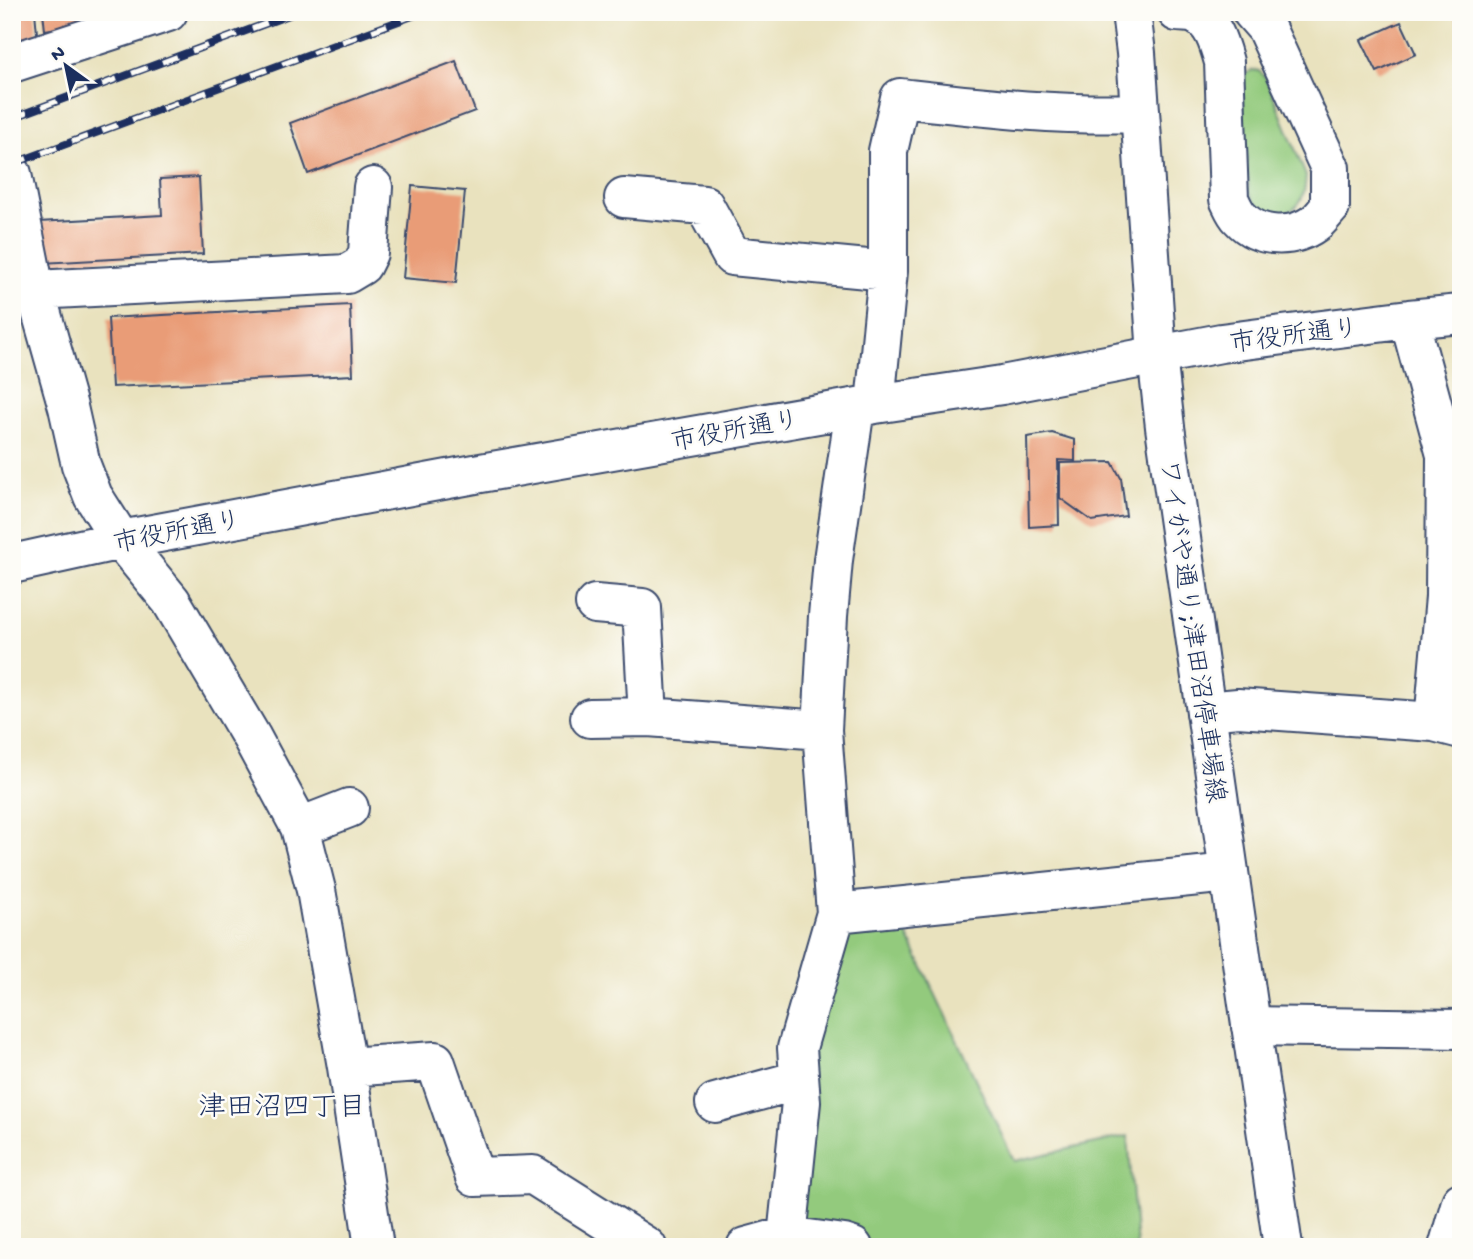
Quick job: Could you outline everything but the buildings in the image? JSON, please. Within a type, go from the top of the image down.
[{"type":"street","points":[[12,63],[168,12]]},
{"type":"street","points":[[1131,13],[1152,12]]},
{"type":"street","points":[[1177,12],[1194,14],[1209,24],[1219,43],[1224,62],[1229,199],[1239,218],[1253,228],[1274,236],[1297,232],[1316,222],[1330,206],[1329,168],[1266,28],[1252,12]]},
{"type":"street","name":"ワイがや通り;津田沼停車場線","points":[[1131,13],[1165,427],[1283,1247]]},
{"type":"street","points":[[1224,62],[1244,48],[1275,47]]},
{"type":"street","points":[[786,1241],[801,1102],[797,1048],[836,913],[822,730],[833,560],[865,406],[888,271],[888,151],[901,98],[1006,110],[1140,113]]},
{"type":"street","points":[[12,174],[21,242],[68,407],[81,465],[93,496],[121,540],[170,601],[252,738],[300,827],[316,890],[347,1067],[374,1247]]},
{"type":"street","points":[[35,290],[347,274],[362,265],[368,253],[373,187]]},
{"type":"street","points":[[624,198],[704,205],[732,256],[888,271]]},
{"type":"street","name":"市役所通り","points":[[12,564],[121,540],[461,476],[1002,385],[1221,343],[1461,314]]},
{"type":"street","points":[[1206,711],[1238,708],[1447,725],[1446,455],[1409,319]]},
{"type":"street","points":[[595,604],[642,607],[648,718]]},
{"type":"street","points":[[590,718],[648,718],[822,730]]},
{"type":"street","points":[[300,827],[349,808]]},
{"type":"street","points":[[836,913],[1229,873]]},
{"type":"street","points":[[1251,1026],[1461,1029]]},
{"type":"street","points":[[347,1067],[435,1061],[475,1177],[533,1175],[647,1247]]},
{"type":"street","points":[[715,1103],[799,1080]]},
{"type":"street","points":[[1448,1247],[1461,1202]]},
{"type":"street","points":[[746,1247],[786,1241],[844,1244],[853,1247]]},
{"type":"green space","points":[[1252,70],[1259,71],[1266,78],[1306,176],[1304,193],[1299,203],[1292,210],[1283,213],[1261,209],[1249,193],[1241,83],[1242,77]]},
{"type":"green space","points":[[898,915],[1014,1161],[1128,1136],[1137,1247],[791,1247],[808,1053],[844,923]]},
{"type":"railway","points":[[12,118],[297,12]]},
{"type":"railway","points":[[12,164],[423,12]]},
{"type":"district","name":"津田沼四丁目","points":[[282,1105]]}]
